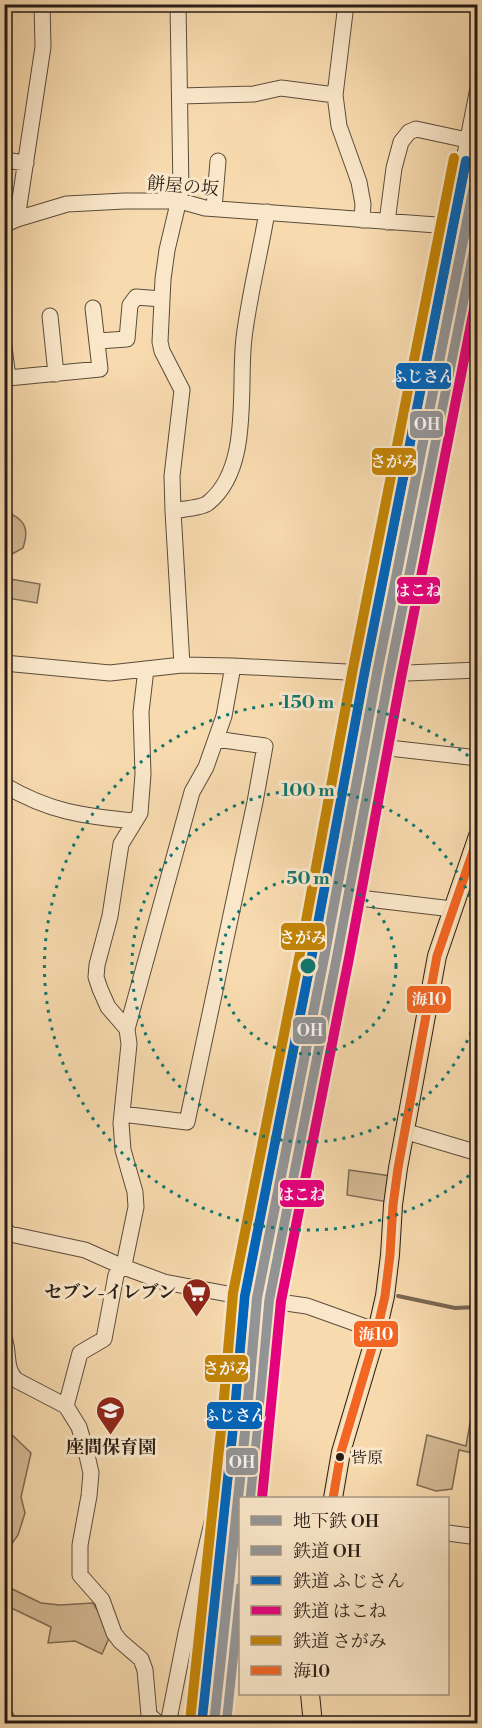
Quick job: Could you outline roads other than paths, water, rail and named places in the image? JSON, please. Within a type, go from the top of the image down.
[{"type":"main road","points":[[333,1497],[341,1452],[377,1331],[388,1281],[393,1205],[404,1131],[437,956],[477,836]]},
{"type":"main road","points":[[310,1695],[313,1724]]},
{"type":"street","points":[[11,222],[26,163],[43,47],[42,4]]},
{"type":"street","points":[[178,4],[181,191],[167,250],[160,342],[162,351],[182,390],[172,476],[182,664]]},
{"type":"street","points":[[346,4],[335,95],[339,126],[363,204],[362,220]]},
{"type":"street","points":[[180,96],[254,94],[281,88],[335,95]]},
{"type":"street","points":[[168,1724],[186,1633],[223,1476],[244,1297],[477,88]]},
{"type":"street","points":[[387,222],[394,168],[401,142],[409,132],[416,129],[467,140]]},
{"type":"street","points":[[4,160],[26,163]]},
{"type":"street","points":[[214,208],[218,161]]},
{"type":"street","name":"餅屋の坂","points":[[11,222],[67,204],[180,201],[214,208],[387,222],[477,226]]},
{"type":"street","points":[[173,511],[207,505],[225,482],[236,456],[239,439],[244,338],[267,212]]},
{"type":"street","points":[[98,341],[128,339],[130,305],[136,297],[162,299]]},
{"type":"street","points":[[4,347],[8,378],[100,369],[93,308]]},
{"type":"street","points":[[50,316],[56,374]]},
{"type":"street","points":[[4,663],[110,673],[182,664],[394,674],[477,670]]},
{"type":"street","points":[[66,1406],[80,1353],[104,1339],[116,1275],[125,1260],[128,1249],[136,1208],[135,1192],[123,1150],[122,1114],[129,1044],[127,1029],[192,792],[206,767],[224,716],[233,666]]},
{"type":"street","points":[[127,1029],[108,1006],[96,976],[110,916],[122,844],[140,813],[141,712],[146,669]]},
{"type":"street","points":[[122,1114],[187,1122],[265,746],[216,739]]},
{"type":"street","points":[[389,748],[477,758]]},
{"type":"street","points":[[4,785],[26,798],[52,808],[89,817],[134,821]]},
{"type":"street","points":[[356,871],[351,897],[453,909]]},
{"type":"street","points":[[404,1131],[477,1154]]},
{"type":"street","points":[[4,1229],[10,1234],[85,1250],[164,1282],[307,1306],[377,1331]]},
{"type":"street","points":[[4,1338],[10,1373],[16,1380],[66,1406],[79,1427],[91,1473],[80,1545],[80,1575],[102,1600],[114,1633],[141,1659],[145,1670],[150,1714],[159,1724]]},
{"type":"street","points":[[449,1533],[477,1537]]},
{"type":"street","points":[[4,1714],[10,1724]]},
{"type":"waterway","points":[[398,1296],[455,1308],[478,1307]]},
{"type":"metro line","name":"OH","points":[[214,1724],[257,1298],[377,673],[478,166]]},
{"type":"rail line","name":"さがみ","points":[[190,1721],[222,1421],[233,1293],[454,158]]},
{"type":"rail line","name":"ふじさん","points":[[202,1723],[245,1296],[466,161]]},
{"type":"rail line","name":"OH","points":[[250,1497],[269,1300],[478,227]]},
{"type":"rail line","name":"はこね","points":[[262,1497],[281,1301],[478,289]]},
{"type":"rail line","name":"OH","points":[[226,1724],[239,1598]]},
{"type":"place","name":"セブン-イレブン","points":[[197,1318]]},
{"type":"place","name":"座間保育園","points":[[111,1436]]},
{"type":"place","name":"皆原","points":[[340,1457]]}]
